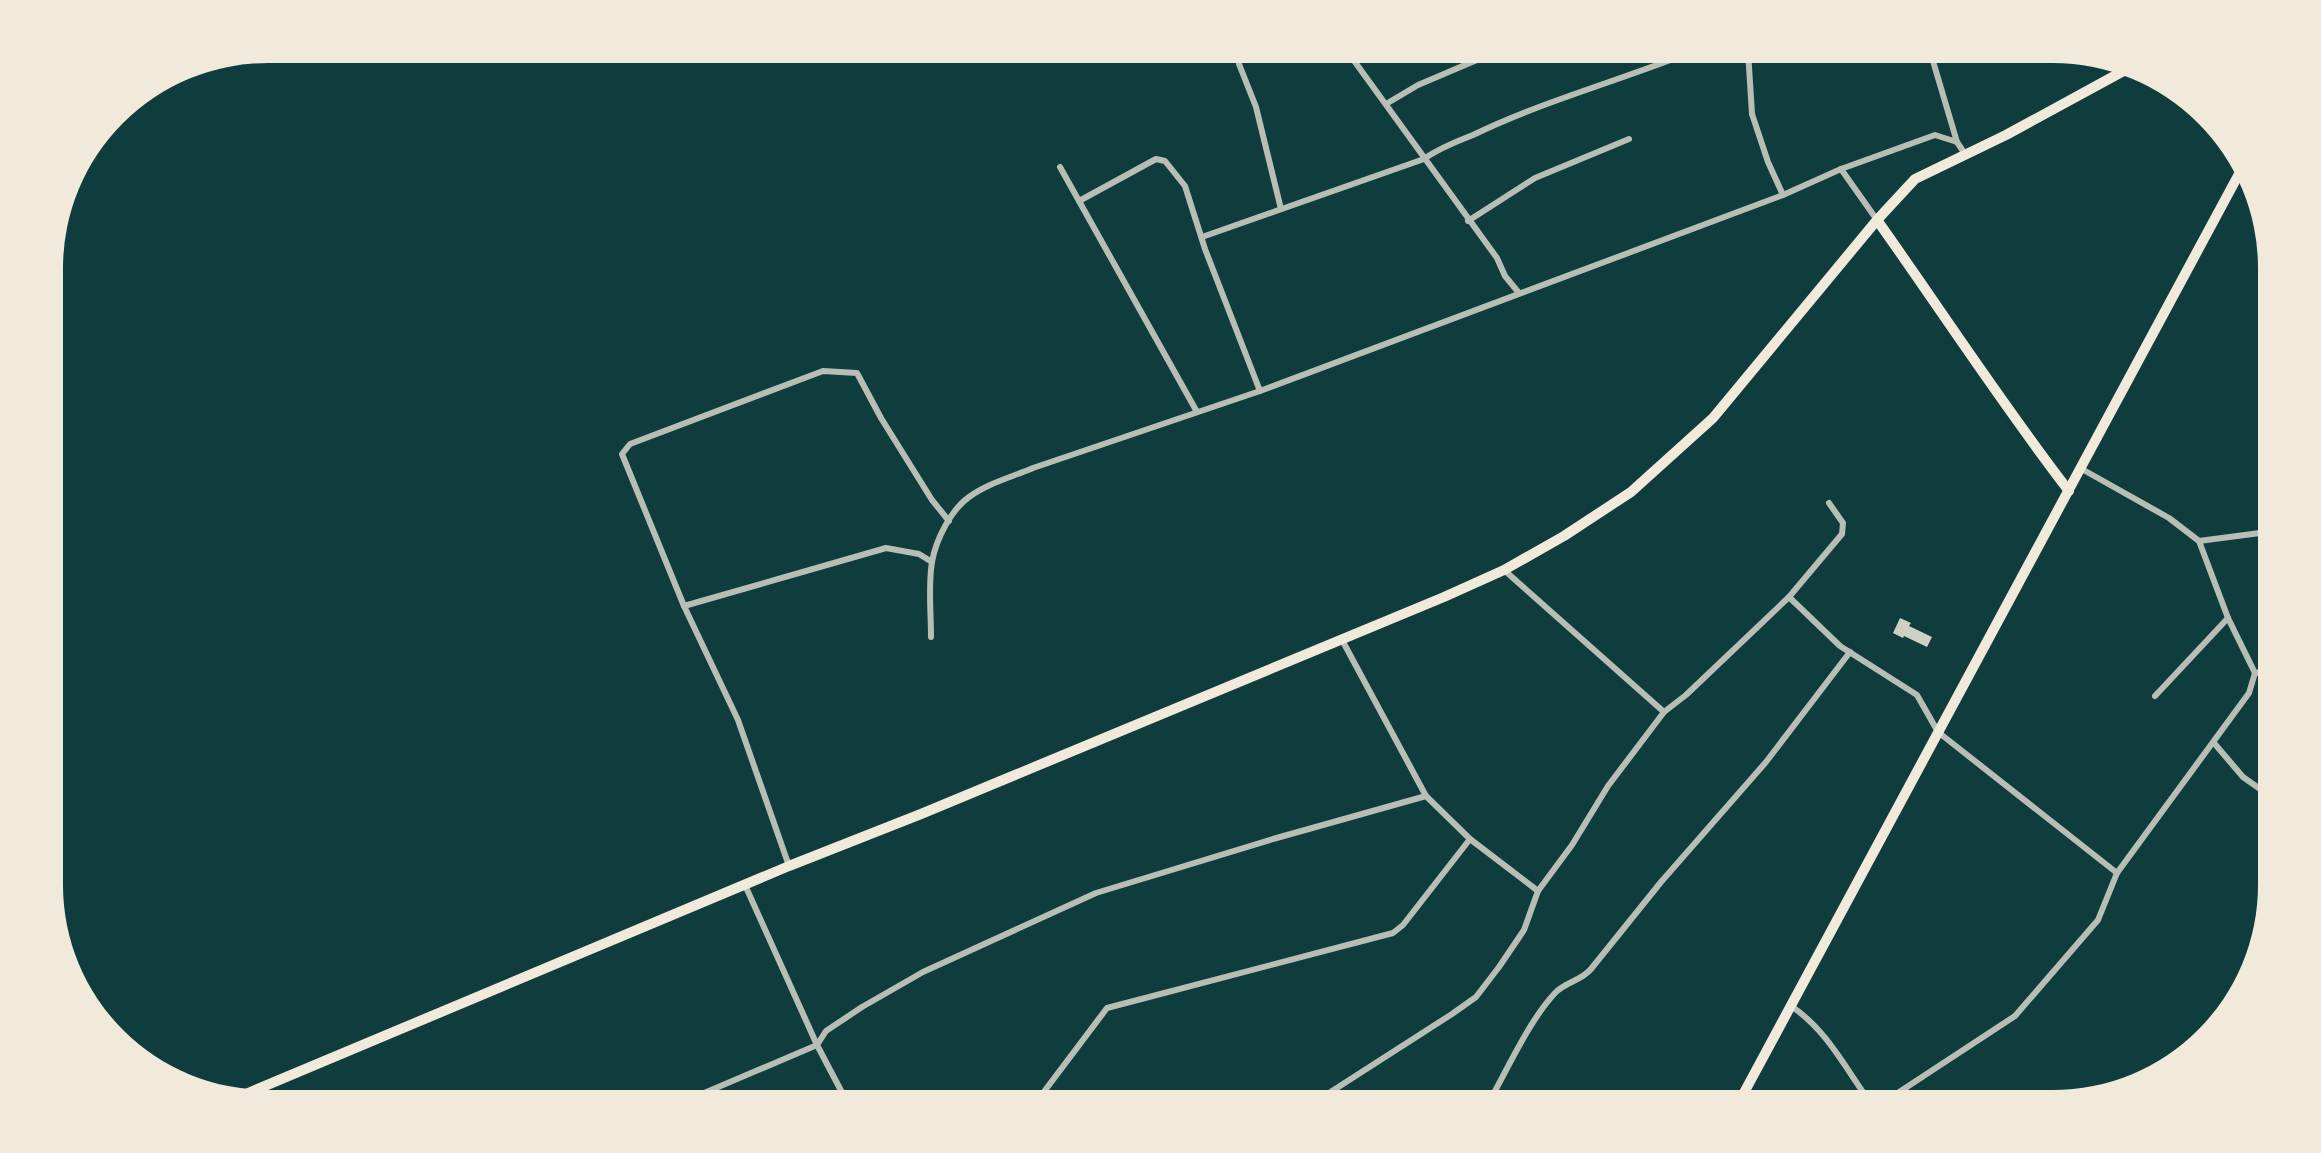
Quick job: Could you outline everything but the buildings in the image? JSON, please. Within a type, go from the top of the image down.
[{"type":"main road","points":[[258,1089],[1504,570],[1564,536],[1630,492],[1713,418],[1877,220],[1915,179],[2006,135],[2118,74]]},
{"type":"main road","points":[[1746,1090],[2236,179]]},
{"type":"main road","points":[[1877,220],[2016,422],[2069,491]]},
{"type":"street","points":[[1356,63],[1497,258],[1505,276],[1519,293]]},
{"type":"street","points":[[1386,104],[1419,85],[1470,63]]},
{"type":"street","points":[[1202,237],[1424,159],[1442,148],[1518,114],[1664,63]]},
{"type":"street","points":[[1749,63],[1752,114],[1768,162],[1783,195]]},
{"type":"street","points":[[1934,63],[1957,142],[1965,154]]},
{"type":"street","points":[[1239,64],[1256,107],[1281,209]]},
{"type":"street","points":[[931,637],[932,562],[957,508],[984,488],[1033,468],[1260,391],[1783,195],[1841,169],[1935,135],[1957,142]]},
{"type":"street","points":[[1468,221],[1535,178],[1629,139]]},
{"type":"street","points":[[1079,201],[1156,159],[1163,159],[1185,186],[1260,391]]},
{"type":"street","points":[[1060,167],[1197,412]]},
{"type":"street","points":[[1841,169],[1877,220]]},
{"type":"street","points":[[789,866],[738,720],[684,606],[622,454],[630,443],[823,371],[858,373],[881,418],[949,521]]},
{"type":"street","points":[[1902,1090],[2015,1016],[2098,920],[2117,873],[2249,693],[2255,673],[2228,618],[2199,541],[2169,518],[2080,468]]},
{"type":"street","points":[[1334,1090],[1476,997],[1524,930],[1538,891],[1572,845],[1608,786],[1664,712],[1676,705],[1789,597],[1844,531],[1843,523],[1829,503]]},
{"type":"street","points":[[2199,541],[2258,533]]},
{"type":"street","points":[[684,606],[886,548],[919,554],[932,562]]},
{"type":"street","points":[[1504,570],[1664,712]]},
{"type":"street","points":[[1789,597],[1831,638],[1917,695],[1938,732],[2117,873]]},
{"type":"street","points":[[2155,696],[2228,618]]},
{"type":"street","points":[[1341,638],[1426,796],[1470,839],[1538,891]]},
{"type":"street","points":[[1496,1090],[1550,999],[1560,988],[1584,978],[1661,882],[1766,762],[1850,652]]},
{"type":"street","points":[[2214,743],[2244,777],[2258,787]]},
{"type":"street","points":[[711,1090],[817,1045],[826,1031],[923,972],[1096,893],[1426,796]]},
{"type":"street","points":[[1045,1090],[1107,1009],[1393,933],[1404,925],[1470,839]]},
{"type":"street","points":[[745,886],[817,1045],[841,1090]]},
{"type":"street","points":[[1791,1006],[1807,1017],[1832,1045],[1862,1090]]}]
